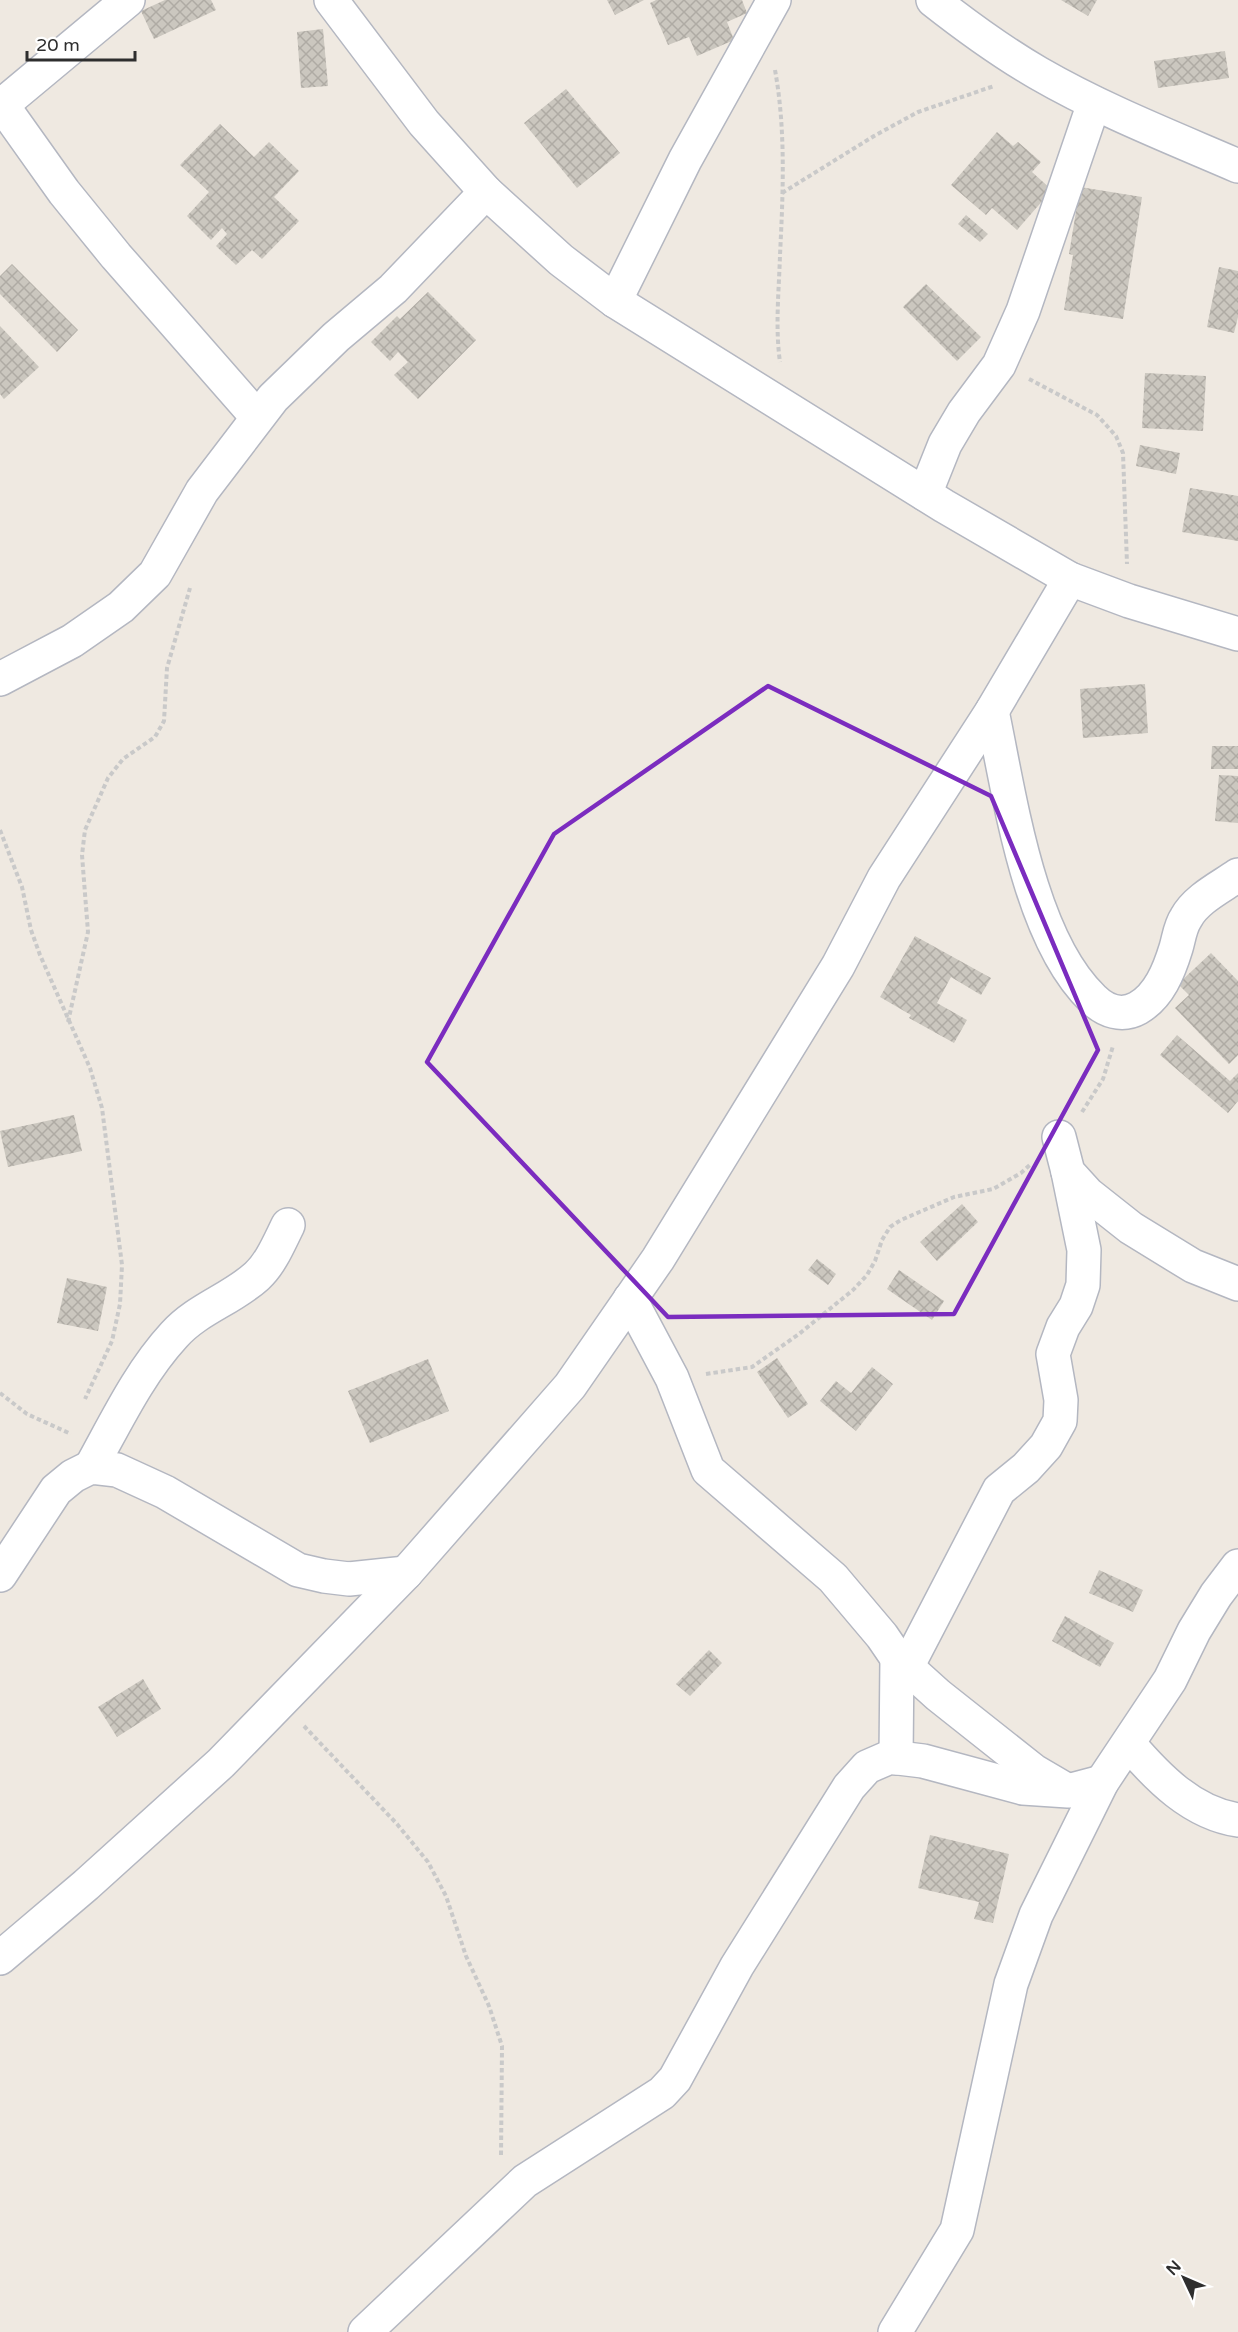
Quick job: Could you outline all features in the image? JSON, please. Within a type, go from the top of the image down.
[{"type":"street","points":[[128,0],[1,104],[64,192],[116,256],[257,417]]},
{"type":"street","points":[[330,0],[424,123],[486,192],[561,260],[615,301],[925,494],[1070,579],[1129,601],[1238,634]]},
{"type":"street","points":[[933,0],[962,23],[1038,73],[1095,103],[1238,166]]},
{"type":"street","points":[[615,301],[685,160],[767,12]]},
{"type":"street","points":[[925,494],[945,444],[964,411],[999,365],[1023,311],[1095,103]]},
{"type":"street","points":[[0,679],[72,641],[121,607],[154,574],[202,491],[257,417],[293,377],[393,289],[486,192]]},
{"type":"street","points":[[0,1958],[86,1885],[220,1763],[406,1573],[570,1386],[658,1259],[838,966],[884,878],[992,711],[1070,579]]},
{"type":"street","points":[[992,711],[1015,822],[1032,886],[1058,953],[1078,984],[1104,1008],[1119,1012],[1137,1009],[1154,996],[1168,970],[1187,916],[1208,895],[1238,875]]},
{"type":"street","points":[[896,1758],[902,1662],[999,1490],[1026,1468],[1046,1446],[1060,1421],[1062,1400],[1053,1354],[1063,1327],[1076,1306],[1083,1285],[1084,1250],[1059,1137]]},
{"type":"street","points":[[1068,1172],[1088,1194],[1131,1228],[1193,1266],[1238,1284]]},
{"type":"street","points":[[0,1575],[56,1490],[96,1457],[153,1361],[176,1333],[202,1312],[256,1277],[268,1264],[288,1225]]},
{"type":"street","points":[[630,1299],[672,1378],[708,1470],[833,1578],[902,1662],[938,1695],[1034,1771],[1068,1791]]},
{"type":"street","points":[[96,1457],[117,1470],[165,1492],[298,1570],[349,1579],[406,1573]]},
{"type":"street","points":[[895,2332],[957,2230],[1011,1984],[1036,1915],[1102,1782],[1170,1680],[1215,1595],[1238,1566]]},
{"type":"street","points":[[1129,1744],[1157,1776],[1193,1804],[1238,1820]]},
{"type":"street","points":[[365,2332],[525,2181],[662,2093],[675,2079],[737,1966],[849,1786],[867,1767],[890,1757],[923,1761],[1023,1788],[1068,1791],[1102,1782]]},
{"type":"path","points":[[767,12],[781,103],[779,354],[785,407]]},
{"type":"path","points":[[781,194],[874,136],[918,112],[961,96],[1038,73]]},
{"type":"path","points":[[999,365],[1097,415],[1116,436],[1123,453],[1129,601]]},
{"type":"path","points":[[68,1022],[88,932],[82,855],[85,830],[108,778],[123,759],[155,737],[164,720],[167,668],[191,585]]},
{"type":"path","points":[[0,831],[22,887],[31,930],[40,955],[90,1068],[102,1108],[122,1265],[120,1304],[112,1341],[83,1403]]},
{"type":"path","points":[[672,1378],[753,1367],[799,1334],[853,1290],[867,1275],[890,1227],[954,1197],[993,1189],[1021,1173],[1085,1109],[1103,1079],[1114,1042],[1119,1012]]},
{"type":"path","points":[[0,1394],[27,1414],[68,1433],[96,1457]]},
{"type":"path","points":[[68,1433],[73,1423]]},
{"type":"path","points":[[281,1701],[397,1824],[428,1862],[446,1896],[466,1956],[489,2006],[502,2046],[500,2110],[502,2203]]},
{"type":"highlighted area","points":[[768,686],[991,796],[1098,1050],[954,1314],[668,1317],[427,1062],[554,834]]},
{"type":"building","points":[[165,0],[211,0],[216,10],[154,39],[141,11]]},
{"type":"building","points":[[607,0],[644,0],[615,15]]},
{"type":"building","points":[[656,0],[742,0],[747,13],[727,22],[734,40],[697,56],[689,37],[668,45],[650,3]]},
{"type":"building","points":[[1061,0],[1097,0],[1088,16]]},
{"type":"building","points":[[323,29],[328,86],[301,88],[297,32]]},
{"type":"building","points":[[1225,51],[1229,78],[1158,88],[1154,61]]},
{"type":"building","points":[[566,89],[620,153],[577,188],[524,123]]},
{"type":"building","points":[[220,124],[254,157],[269,142],[299,171],[274,197],[299,221],[262,259],[252,250],[236,265],[216,246],[227,234],[222,228],[211,240],[187,216],[209,192],[180,165]]},
{"type":"building","points":[[997,132],[1013,146],[1018,142],[1041,162],[1032,172],[1052,190],[1017,230],[992,208],[986,215],[951,185]]},
{"type":"building","points":[[1080,187],[1142,197],[1123,319],[1064,310],[1073,255],[1069,254]]},
{"type":"building","points":[[966,215],[988,234],[980,242],[958,224]]},
{"type":"building","points":[[12,264],[78,330],[57,352],[0,294],[0,276]]},
{"type":"building","points":[[1219,267],[1238,271],[1238,317],[1234,333],[1207,327]]},
{"type":"building","points":[[926,284],[981,337],[957,361],[903,307]]},
{"type":"building","points":[[428,292],[476,340],[418,399],[394,375],[408,362],[398,352],[390,361],[371,342],[397,316],[400,319]]},
{"type":"building","points":[[0,326],[39,367],[4,399],[0,394]]},
{"type":"building","points":[[1145,373],[1206,376],[1203,431],[1142,428]]},
{"type":"building","points":[[1140,445],[1180,453],[1176,474],[1136,466]]},
{"type":"building","points":[[1190,488],[1238,496],[1238,541],[1182,532]]},
{"type":"building","points":[[1145,684],[1148,733],[1083,738],[1080,689]]},
{"type":"building","points":[[1212,746],[1238,746],[1238,769],[1211,769]]},
{"type":"building","points":[[1219,775],[1238,776],[1238,823],[1215,821]]},
{"type":"building","points":[[915,936],[991,978],[981,995],[951,977],[937,1003],[967,1020],[954,1043],[909,1018],[911,1015],[880,997]]},
{"type":"building","points":[[1211,953],[1238,981],[1238,1055],[1229,1064],[1175,1008],[1189,995],[1178,984]]},
{"type":"building","points":[[1177,1035],[1230,1081],[1238,1073],[1238,1101],[1228,1113],[1160,1055]]},
{"type":"building","points":[[74,1115],[82,1151],[8,1167],[0,1131]]},
{"type":"building","points":[[962,1204],[978,1222],[937,1261],[920,1242]]},
{"type":"building","points":[[817,1259],[836,1274],[828,1285],[808,1270]]},
{"type":"building","points":[[899,1270],[944,1301],[932,1320],[887,1289]]},
{"type":"building","points":[[67,1278],[107,1287],[98,1331],[57,1323]]},
{"type":"building","points":[[777,1358],[808,1404],[788,1418],[757,1372]]},
{"type":"building","points":[[428,1359],[449,1411],[370,1443],[348,1391]]},
{"type":"building","points":[[872,1367],[893,1384],[856,1431],[820,1401],[836,1381],[851,1393]]},
{"type":"building","points":[[1099,1570],[1143,1590],[1133,1612],[1089,1593]]},
{"type":"building","points":[[1065,1616],[1114,1643],[1100,1667],[1052,1641]]},
{"type":"building","points":[[709,1650],[722,1663],[690,1696],[676,1684]]},
{"type":"building","points":[[143,1679],[161,1709],[117,1737],[98,1707]]},
{"type":"building","points":[[930,1835],[1009,1854],[993,1923],[974,1919],[979,1902],[918,1888]]}]
